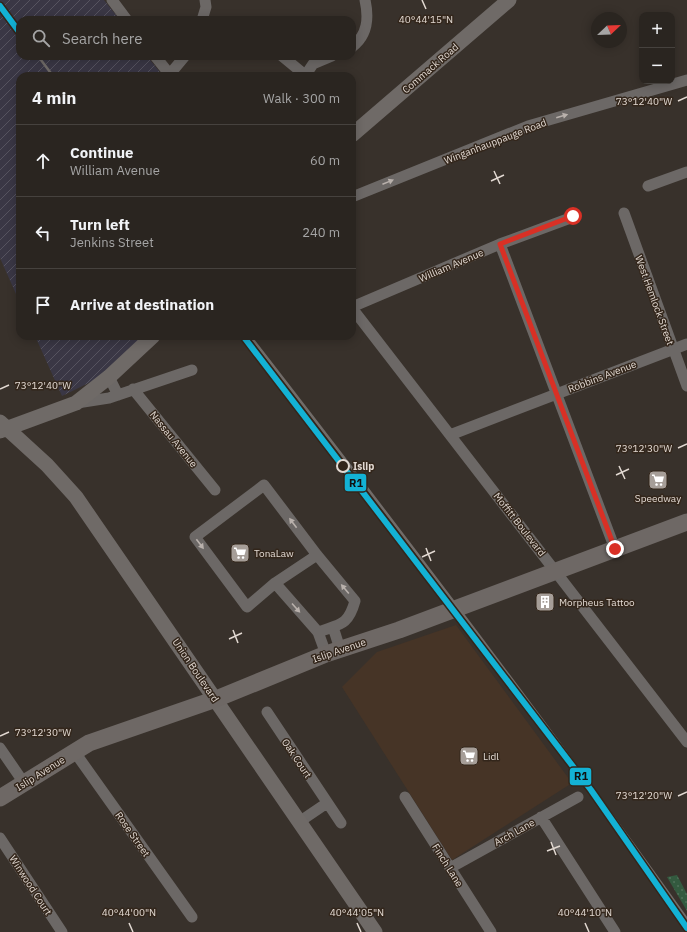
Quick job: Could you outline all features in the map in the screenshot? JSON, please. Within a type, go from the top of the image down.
[{"type":"main road","name":"Commack Road","points":[[356,133],[509,0]]},
{"type":"main road","points":[[2,427],[76,403],[109,377],[149,340]]},
{"type":"main road","name":"Union Boulevard","points":[[2,427],[47,465],[76,497],[375,932]]},
{"type":"main road","name":"Islip Avenue","points":[[0,798],[89,743],[216,699],[333,651],[399,630],[687,522]]},
{"type":"street","points":[[112,0],[124,16]]},
{"type":"street","points":[[203,16],[206,8],[205,0]]},
{"type":"street","points":[[356,43],[364,34],[368,15],[365,0]]},
{"type":"street","points":[[158,60],[168,72]]},
{"type":"street","points":[[173,72],[182,60]]},
{"type":"street","points":[[287,60],[301,72]]},
{"type":"street","points":[[307,72],[313,64],[322,60]]},
{"type":"street","name":"Winganhauppauge Road","points":[[356,195],[528,126],[687,80]]},
{"type":"street","points":[[648,186],[687,172]]},
{"type":"street","name":"West Hemlock Street","points":[[624,213],[687,386]]},
{"type":"street","name":"William Avenue","points":[[356,305],[500,244],[573,216]]},
{"type":"street","points":[[500,244],[615,549]]},
{"type":"street","name":"Moffitt Boulevard","points":[[356,312],[557,571],[687,742]]},
{"type":"street","name":"Robbins Avenue","points":[[450,435],[687,344]]},
{"type":"street","points":[[76,403],[133,390],[192,370]]},
{"type":"street","points":[[109,377],[118,394]]},
{"type":"street","name":"Nassau Avenue","points":[[133,390],[215,490]]},
{"type":"street","points":[[316,555],[275,583],[247,607],[195,537],[264,485],[316,555],[355,601],[351,616],[345,622],[318,632]]},
{"type":"street","points":[[275,583],[333,651]]},
{"type":"street","points":[[333,627],[333,651]]},
{"type":"street","name":"Oak Court","points":[[267,712],[341,823]]},
{"type":"street","points":[[0,748],[24,783]]},
{"type":"street","name":"Rose Street","points":[[74,751],[192,917]]},
{"type":"street","name":"Finch Lane","points":[[405,797],[491,932]]},
{"type":"street","name":"Arch Lane","points":[[450,868],[578,797]]},
{"type":"street","points":[[299,822],[327,803]]},
{"type":"street","points":[[541,817],[615,932]]},
{"type":"street","name":"Winwood Court","points":[[0,838],[62,932]]},
{"type":"shaded area","points":[[0,0],[104,0],[117,16],[16,16],[16,60],[150,60],[160,72],[16,72],[16,294],[0,258]]},
{"type":"shaded area","points":[[37,340],[141,340],[99,378],[62,396]]},
{"type":"shaded area","points":[[456,625],[572,783],[452,860],[342,687],[377,652]]},
{"type":"green space","points":[[677,875],[687,894],[687,911],[667,877]]},
{"type":"railway","points":[[0,6],[16,28]]},
{"type":"railway","points":[[41,60],[50,72]]},
{"type":"railway","points":[[253,340],[472,625],[687,919]]},
{"type":"transit line","name":"R1","points":[[0,6],[16,28]]},
{"type":"transit line","name":"R1","points":[[246,340],[591,790],[687,928]]},
{"type":"place","name":"Islip","points":[[343,466]]},
{"type":"place","name":"Speedway","points":[[658,480]]},
{"type":"place","name":"TonaLaw","points":[[240,553]]},
{"type":"place","name":"Morpheus Tattoo","points":[[545,602]]},
{"type":"place","name":"Lidl","points":[[469,756]]},
{"type":"route","points":[[573,216],[500,244],[615,549]]}]
